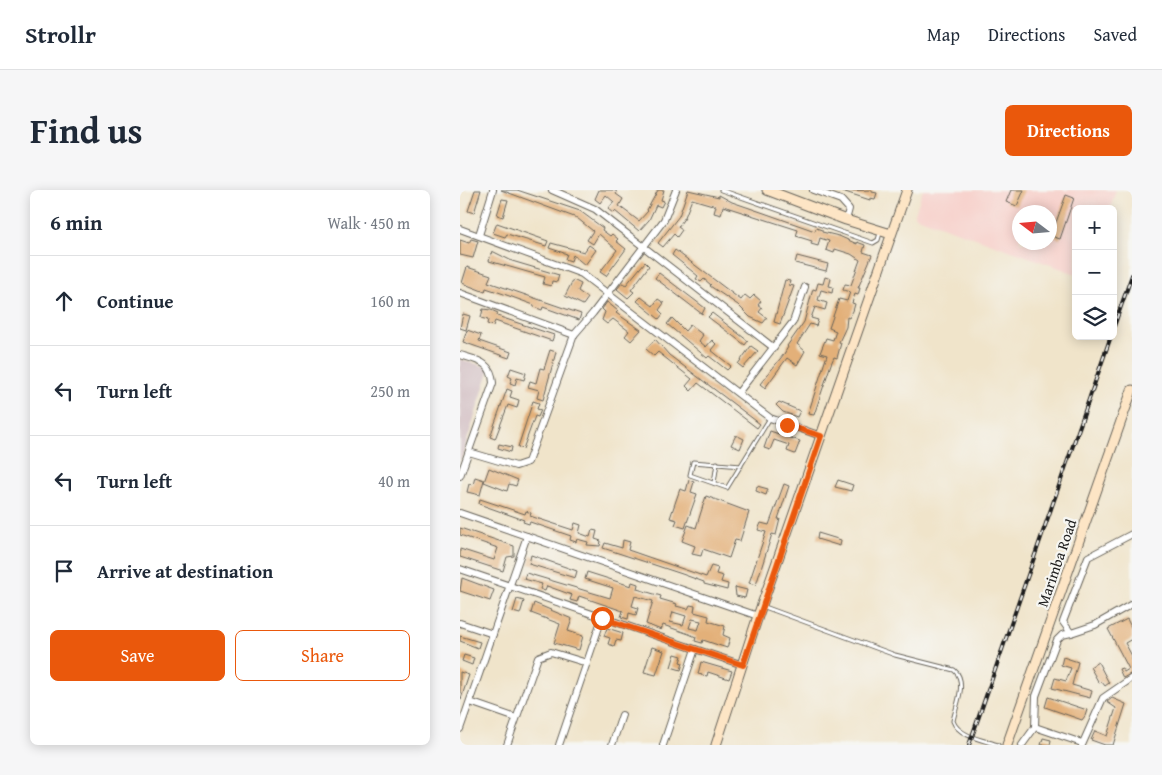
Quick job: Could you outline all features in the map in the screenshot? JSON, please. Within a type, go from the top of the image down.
[{"type":"street","points":[[479,235],[493,190]]},
{"type":"street","points":[[552,190],[595,209],[774,348]]},
{"type":"street","points":[[469,452],[516,466],[528,462],[574,335],[664,220],[676,190]]},
{"type":"street","points":[[767,190],[846,220],[891,234]]},
{"type":"street","points":[[813,190],[845,204],[849,209],[846,220]]},
{"type":"street","points":[[716,745],[758,616],[907,190]]},
{"type":"street","points":[[460,229],[582,274],[770,418],[821,436]]},
{"type":"street","points":[[738,393],[793,322],[805,287]]},
{"type":"street","points":[[460,293],[574,335]]},
{"type":"street","points":[[460,355],[485,363],[492,375],[493,383],[460,476]]},
{"type":"street","name":"Marimba Road","points":[[1007,745],[1132,390]]},
{"type":"street","points":[[460,513],[758,616]]},
{"type":"street","points":[[1071,633],[1063,622],[1088,557],[1132,534]]},
{"type":"street","points":[[460,729],[527,536]]},
{"type":"street","points":[[460,569],[743,665]]},
{"type":"street","points":[[1022,745],[1035,727],[1036,696],[1054,648],[1062,635],[1095,625],[1132,604]]},
{"type":"street","points":[[559,745],[602,618]]},
{"type":"street","points":[[460,623],[493,634]]},
{"type":"street","points":[[663,745],[695,649]]},
{"type":"street","points":[[507,745],[535,660],[541,654],[551,652],[587,663]]},
{"type":"street","points":[[1035,727],[1082,744],[1103,698],[1132,678]]},
{"type":"street","points":[[470,702],[516,718]]},
{"type":"street","points":[[612,745],[622,715]]},
{"type":"lane","points":[[721,190],[873,242],[878,240],[880,231]]},
{"type":"lane","points":[[741,466],[693,462],[690,475],[727,488],[741,466],[770,418]]},
{"type":"lane","points":[[714,483],[717,463]]},
{"type":"lane","points":[[762,606],[895,655],[954,670],[960,675],[962,682],[953,721],[955,727],[960,732],[998,745]]},
{"type":"shaded area","points":[[923,190],[1116,190],[1111,205],[1072,205],[1072,273],[914,216]]},
{"type":"shaded area","points":[[460,359],[490,368],[460,463]]},
{"type":"building","points":[[475,190],[481,190],[474,213],[468,211]]},
{"type":"building","points":[[501,190],[517,190],[580,211],[603,228],[602,230],[610,236],[612,234],[618,239],[616,241],[626,249],[606,276],[600,272],[617,250],[599,234],[593,244],[587,240],[593,231],[577,218]]},
{"type":"building","points":[[599,190],[614,190],[617,192],[616,194],[623,199],[619,206],[639,221],[648,211],[658,190],[664,190],[661,200],[664,201],[661,207],[656,205],[649,220],[639,231],[615,211],[613,213],[608,209],[614,202],[606,195],[600,203],[595,199]]},
{"type":"building","points":[[688,190],[719,197],[719,195],[732,202],[815,231],[816,228],[822,230],[822,232],[839,236],[857,244],[857,242],[865,245],[863,252],[872,255],[858,288],[860,288],[858,295],[855,294],[852,303],[855,304],[853,311],[849,318],[847,317],[846,327],[839,342],[841,343],[837,358],[834,357],[831,364],[814,415],[808,414],[827,355],[820,353],[826,338],[833,340],[836,331],[829,328],[839,299],[847,301],[850,292],[843,290],[845,284],[851,285],[860,260],[851,254],[835,249],[834,253],[826,250],[829,241],[820,238],[818,246],[811,244],[812,241],[796,236],[798,230],[723,206],[721,215],[714,213],[716,206],[692,199],[685,217],[678,227],[682,230],[677,237],[674,234],[663,247],[658,243],[679,216]]},
{"type":"building","points":[[872,190],[872,192],[877,193],[875,199],[870,198],[870,200],[842,191]]},
{"type":"building","points":[[1011,190],[1024,190],[1017,205],[1006,202]]},
{"type":"building","points":[[1066,195],[1074,198],[1060,239],[1057,238],[1057,220]]},
{"type":"building","points":[[502,199],[508,200],[503,217],[497,215]]},
{"type":"building","points":[[497,223],[548,241],[546,246],[507,234],[505,237],[493,233]]},
{"type":"building","points":[[471,239],[478,241],[473,258],[460,255],[460,240],[469,243]]},
{"type":"building","points":[[551,243],[584,252],[589,245],[596,250],[585,265],[573,255],[571,261],[565,259],[567,254],[549,248]]},
{"type":"building","points":[[675,250],[741,300],[745,295],[750,299],[754,295],[761,301],[758,305],[762,308],[759,312],[767,318],[763,323],[750,317],[738,305],[710,286],[704,279],[701,282],[696,279],[698,276],[672,255]]},
{"type":"building","points":[[492,251],[512,261],[559,275],[557,282],[552,281],[551,286],[543,284],[545,277],[489,261]]},
{"type":"building","points":[[797,256],[828,264],[826,271],[795,263]]},
{"type":"building","points":[[645,262],[649,266],[631,290],[634,292],[628,298],[617,289],[622,283],[626,285]]},
{"type":"building","points":[[467,267],[491,275],[488,282],[581,314],[579,320],[543,307],[542,310],[534,307],[534,305],[486,288],[485,292],[462,283]]},
{"type":"building","points":[[659,273],[705,308],[702,314],[655,278]]},
{"type":"building","points":[[825,277],[831,279],[829,286],[833,287],[832,293],[821,290],[818,300],[827,303],[825,310],[815,307],[811,318],[818,320],[816,326],[810,324],[797,344],[805,351],[797,365],[787,358],[765,388],[760,384],[784,354],[787,346],[804,322],[813,289],[816,290],[818,283],[823,284]]},
{"type":"building","points":[[573,280],[581,284],[578,291],[588,298],[583,305],[565,296]]},
{"type":"building","points":[[785,280],[790,281],[789,285],[794,286],[780,324],[774,322]]},
{"type":"building","points":[[641,297],[653,306],[658,299],[664,303],[659,310],[663,314],[659,319],[637,301]]},
{"type":"building","points":[[607,302],[618,311],[616,313],[641,330],[631,341],[625,336],[629,331],[613,319],[607,324],[602,320],[605,312],[602,309]]},
{"type":"building","points":[[483,309],[491,310],[498,313],[497,316],[554,335],[552,341],[495,321],[493,326],[487,324],[488,320],[481,318]]},
{"type":"building","points":[[712,313],[748,341],[745,345],[708,317]]},
{"type":"building","points":[[463,314],[470,316],[466,330],[460,328]]},
{"type":"building","points":[[672,318],[685,331],[690,325],[703,335],[699,341],[706,347],[712,340],[716,344],[711,350],[731,366],[727,370],[709,356],[707,358],[667,324]]},
{"type":"building","points":[[467,330],[481,335],[479,341],[511,352],[509,358],[463,342]]},
{"type":"building","points":[[655,339],[669,355],[760,424],[757,428],[698,383],[691,391],[686,386],[692,379],[658,352],[654,356],[646,349]]},
{"type":"building","points":[[751,346],[758,351],[743,368],[738,364]]},
{"type":"building","points":[[550,350],[556,352],[543,400],[537,398],[539,390],[528,387],[530,381],[536,383],[540,368],[544,369]]},
{"type":"building","points":[[511,368],[526,373],[524,380],[517,378],[515,385],[510,383],[512,378],[508,376]]},
{"type":"building","points":[[507,389],[512,391],[510,397],[519,400],[517,408],[508,405],[495,439],[490,437]]},
{"type":"building","points":[[533,401],[539,403],[537,409],[541,410],[538,417],[535,416],[523,449],[518,447]]},
{"type":"building","points":[[779,402],[800,411],[797,417],[783,412],[776,405]]},
{"type":"building","points":[[770,431],[800,441],[795,454],[787,451],[789,445],[774,440],[770,450],[764,448]]},
{"type":"building","points":[[736,435],[744,439],[740,449],[731,445]]},
{"type":"building","points":[[499,444],[512,447],[511,452],[498,448]]},
{"type":"building","points":[[489,468],[518,480],[516,486],[509,484],[507,491],[484,482]]},
{"type":"building","points":[[475,477],[484,480],[480,495],[467,492],[469,484],[473,485]]},
{"type":"building","points":[[689,480],[694,482],[691,492],[697,494],[685,528],[675,525],[677,520],[670,518],[680,489],[686,491]]},
{"type":"building","points":[[838,480],[853,485],[851,491],[835,487]]},
{"type":"building","points":[[784,484],[789,486],[778,519],[780,519],[776,535],[772,534],[756,585],[749,583],[766,532],[758,530],[761,523],[769,525]]},
{"type":"building","points":[[757,486],[768,489],[766,495],[756,491]]},
{"type":"building","points":[[706,496],[749,512],[740,541],[735,540],[729,558],[703,549],[701,556],[692,554],[695,546],[682,541],[688,525],[696,528]]},
{"type":"building","points":[[480,499],[525,514],[526,511],[531,513],[530,516],[573,530],[575,523],[581,525],[579,533],[590,537],[592,530],[597,531],[595,539],[601,541],[600,546],[587,545],[588,542],[577,539],[576,542],[570,540],[571,536],[530,522],[529,524],[523,522],[524,520],[479,504]]},
{"type":"building","points":[[460,528],[514,546],[514,556],[507,557],[503,571],[460,557],[460,549],[494,560],[498,548],[460,535]]},
{"type":"building","points":[[818,533],[841,540],[840,546],[817,539]]},
{"type":"building","points":[[623,540],[630,542],[628,550],[706,577],[711,566],[718,568],[716,574],[723,576],[721,582],[728,584],[727,590],[704,584],[704,582],[682,574],[603,548],[605,543],[622,548]]},
{"type":"building","points":[[531,555],[577,571],[575,578],[529,564]]},
{"type":"building","points":[[587,572],[631,586],[632,582],[638,584],[637,589],[661,596],[660,599],[677,604],[676,606],[688,609],[690,605],[695,606],[694,612],[709,616],[708,621],[725,626],[723,635],[730,638],[727,648],[703,640],[702,643],[695,641],[696,637],[663,625],[661,630],[646,624],[653,601],[635,596],[632,606],[638,608],[636,615],[629,613],[628,619],[621,617],[623,611],[579,596],[577,602],[570,600],[572,595],[547,586],[545,591],[540,589],[542,584],[524,579],[526,573],[610,598],[613,588],[585,579]],"holes":[[[673,612],[686,616],[683,625],[670,622]],[[692,619],[701,621],[698,630],[689,628]]]},
{"type":"building","points":[[462,578],[494,590],[490,601],[460,591]]},
{"type":"building","points":[[735,587],[747,590],[745,598],[736,596]]},
{"type":"building","points":[[517,599],[524,601],[520,614],[513,612]]},
{"type":"building","points":[[534,603],[572,619],[568,631],[583,636],[579,650],[554,643],[560,624],[531,613]]},
{"type":"building","points":[[1127,619],[1132,629],[1132,639],[1125,643],[1132,656],[1132,673],[1123,678],[1119,669],[1122,668],[1124,672],[1129,669],[1108,629]]},
{"type":"building","points":[[607,628],[623,633],[621,641],[616,640],[614,646],[608,644],[610,638],[604,636]]},
{"type":"building","points":[[460,636],[480,642],[478,648],[460,641]]},
{"type":"building","points":[[652,647],[664,651],[656,675],[644,672]]},
{"type":"building","points":[[675,654],[682,656],[680,662],[683,663],[681,670],[671,667]]},
{"type":"building","points":[[464,655],[474,658],[472,665],[462,661]]},
{"type":"building","points":[[1063,657],[1078,662],[1072,685],[1092,691],[1090,698],[1052,688],[1055,678],[1066,681],[1071,668],[1061,665]]},
{"type":"building","points":[[701,662],[732,671],[729,679],[708,672],[707,676],[698,674]]},
{"type":"building","points":[[1098,662],[1109,683],[1105,686],[1102,682],[1099,683],[1090,667]]},
{"type":"building","points":[[460,672],[469,675],[461,699],[460,699]]},
{"type":"building","points":[[1048,697],[1087,710],[1085,716],[1082,720],[1045,707]]},
{"type":"building","points":[[1112,698],[1126,704],[1113,745],[1105,745],[1091,740],[1095,731],[1107,736],[1116,708],[1107,702]]},
{"type":"building","points":[[1043,738],[1051,740],[1050,745],[1041,745]]},
{"type":"railway","points":[[1117,318],[1132,275]]},
{"type":"railway","points":[[969,745],[1110,340]]},
{"type":"route","points":[[602,618],[743,665],[758,616],[821,436],[787,425]]}]
